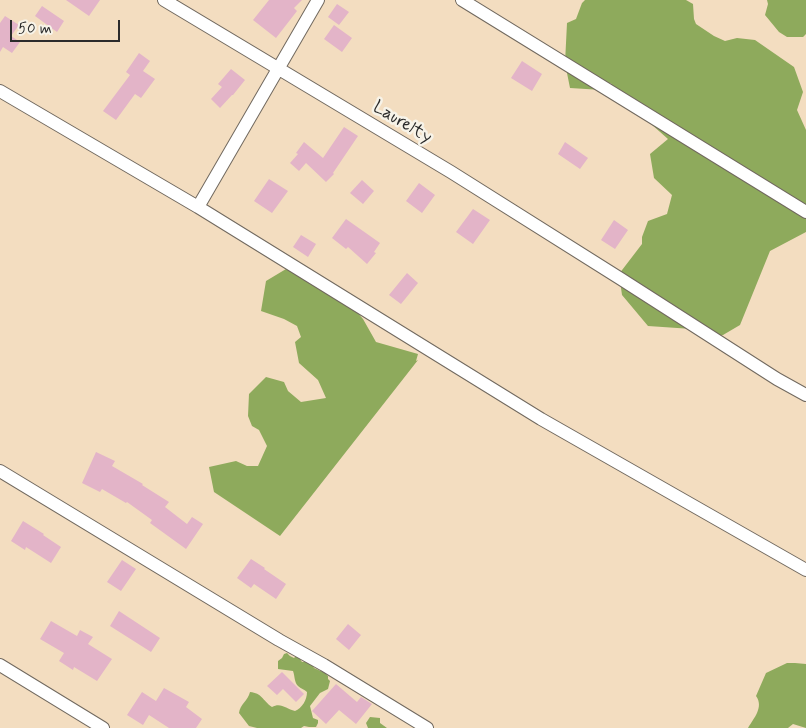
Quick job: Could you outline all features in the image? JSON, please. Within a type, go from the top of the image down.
[{"type":"street","name":"Laurelty","points":[[164,0],[450,172],[777,379],[806,395]]},
{"type":"street","points":[[198,207],[318,0]]},
{"type":"street","points":[[462,0],[806,212]]},
{"type":"street","points":[[0,91],[198,207],[541,419],[806,570]]},
{"type":"street","points":[[0,471],[427,728]]},
{"type":"street","points":[[0,665],[103,728]]},
{"type":"green space","points":[[585,0],[686,0],[693,4],[696,24],[714,36],[725,41],[737,38],[755,40],[794,67],[803,92],[797,110],[806,130],[806,232],[770,251],[740,325],[723,335],[703,339],[692,329],[648,326],[622,295],[619,274],[642,244],[642,237],[648,221],[667,214],[672,195],[654,178],[650,154],[668,139],[651,124],[644,114],[614,96],[611,83],[602,90],[570,88],[565,63],[567,23],[576,19]]},
{"type":"green space","points":[[767,0],[806,0],[806,34],[803,37],[787,37],[779,32],[765,15],[768,4]]},
{"type":"green space","points":[[286,269],[345,298],[363,319],[376,342],[418,354],[416,361],[418,360],[280,536],[214,492],[209,467],[236,461],[247,466],[258,466],[267,446],[259,430],[252,426],[248,416],[249,394],[266,377],[284,382],[288,391],[301,402],[326,398],[318,380],[299,363],[295,342],[301,337],[297,326],[261,311],[266,281]]},
{"type":"green space","points":[[287,653],[294,658],[297,655],[301,656],[302,662],[310,661],[314,668],[328,676],[330,681],[328,689],[320,693],[310,706],[313,718],[318,720],[316,727],[257,728],[249,726],[239,713],[250,692],[260,695],[272,707],[281,706],[295,711],[305,701],[307,692],[299,687],[295,681],[293,671],[278,669],[278,661]]},
{"type":"green space","points":[[787,663],[806,664],[806,728],[793,724],[788,728],[748,728],[759,708],[756,696],[766,673]]},
{"type":"green space","points":[[370,717],[380,718],[380,723],[387,728],[368,728],[366,723]]},
{"type":"building","points":[[66,0],[100,0],[89,16]]},
{"type":"building","points":[[269,0],[302,0],[294,8],[297,11],[276,38],[253,20]]},
{"type":"building","points":[[337,4],[349,12],[339,25],[328,17]]},
{"type":"building","points":[[42,6],[64,21],[57,32],[35,16]]},
{"type":"building","points":[[5,16],[19,25],[11,36],[20,42],[12,53],[3,47],[0,52],[0,23]]},
{"type":"building","points":[[334,25],[352,38],[342,52],[324,39]]},
{"type":"building","points":[[139,53],[150,61],[143,71],[155,79],[141,98],[135,94],[116,120],[103,111],[130,75],[126,72]]},
{"type":"building","points":[[522,61],[542,74],[532,91],[511,78]]},
{"type":"building","points":[[231,69],[245,80],[220,108],[211,99],[222,87],[218,84]]},
{"type":"building","points":[[344,127],[358,136],[334,174],[326,182],[306,163],[299,171],[290,163],[298,154],[296,153],[304,142],[323,158]]},
{"type":"building","points":[[565,142],[588,158],[580,169],[558,154]]},
{"type":"building","points":[[269,179],[288,191],[272,213],[254,201]]},
{"type":"building","points":[[362,180],[374,191],[363,204],[350,193]]},
{"type":"building","points":[[419,183],[435,195],[422,213],[406,201]]},
{"type":"building","points":[[473,209],[490,220],[473,244],[456,232]]},
{"type":"building","points":[[346,219],[380,243],[374,252],[376,253],[367,264],[348,247],[346,249],[332,238]]},
{"type":"building","points":[[614,220],[628,230],[615,249],[601,240]]},
{"type":"building","points":[[301,235],[316,244],[308,257],[293,247]]},
{"type":"building","points":[[407,273],[418,283],[401,304],[389,295]]},
{"type":"building","points":[[96,452],[115,461],[112,466],[169,502],[165,507],[187,524],[192,517],[203,524],[186,549],[150,523],[152,520],[127,502],[102,489],[100,492],[82,483]]},
{"type":"building","points":[[23,521],[61,547],[51,563],[26,547],[25,550],[11,541]]},
{"type":"building","points":[[251,559],[286,584],[276,599],[254,584],[251,588],[237,578]]},
{"type":"building","points":[[122,560],[136,569],[121,591],[107,582]]},
{"type":"building","points":[[119,611],[160,638],[151,652],[110,626]]},
{"type":"building","points":[[51,621],[77,636],[80,630],[93,637],[88,644],[112,659],[97,681],[74,667],[73,670],[59,661],[64,653],[40,639]]},
{"type":"building","points":[[348,624],[361,635],[349,650],[336,639]]},
{"type":"building","points":[[282,672],[304,694],[296,702],[283,689],[277,695],[267,686]]},
{"type":"building","points":[[336,684],[357,702],[361,697],[372,704],[356,724],[339,710],[326,724],[312,711]]},
{"type":"building","points":[[164,688],[189,702],[186,707],[202,719],[196,728],[169,728],[149,715],[143,725],[127,715],[142,692],[156,701]]}]
